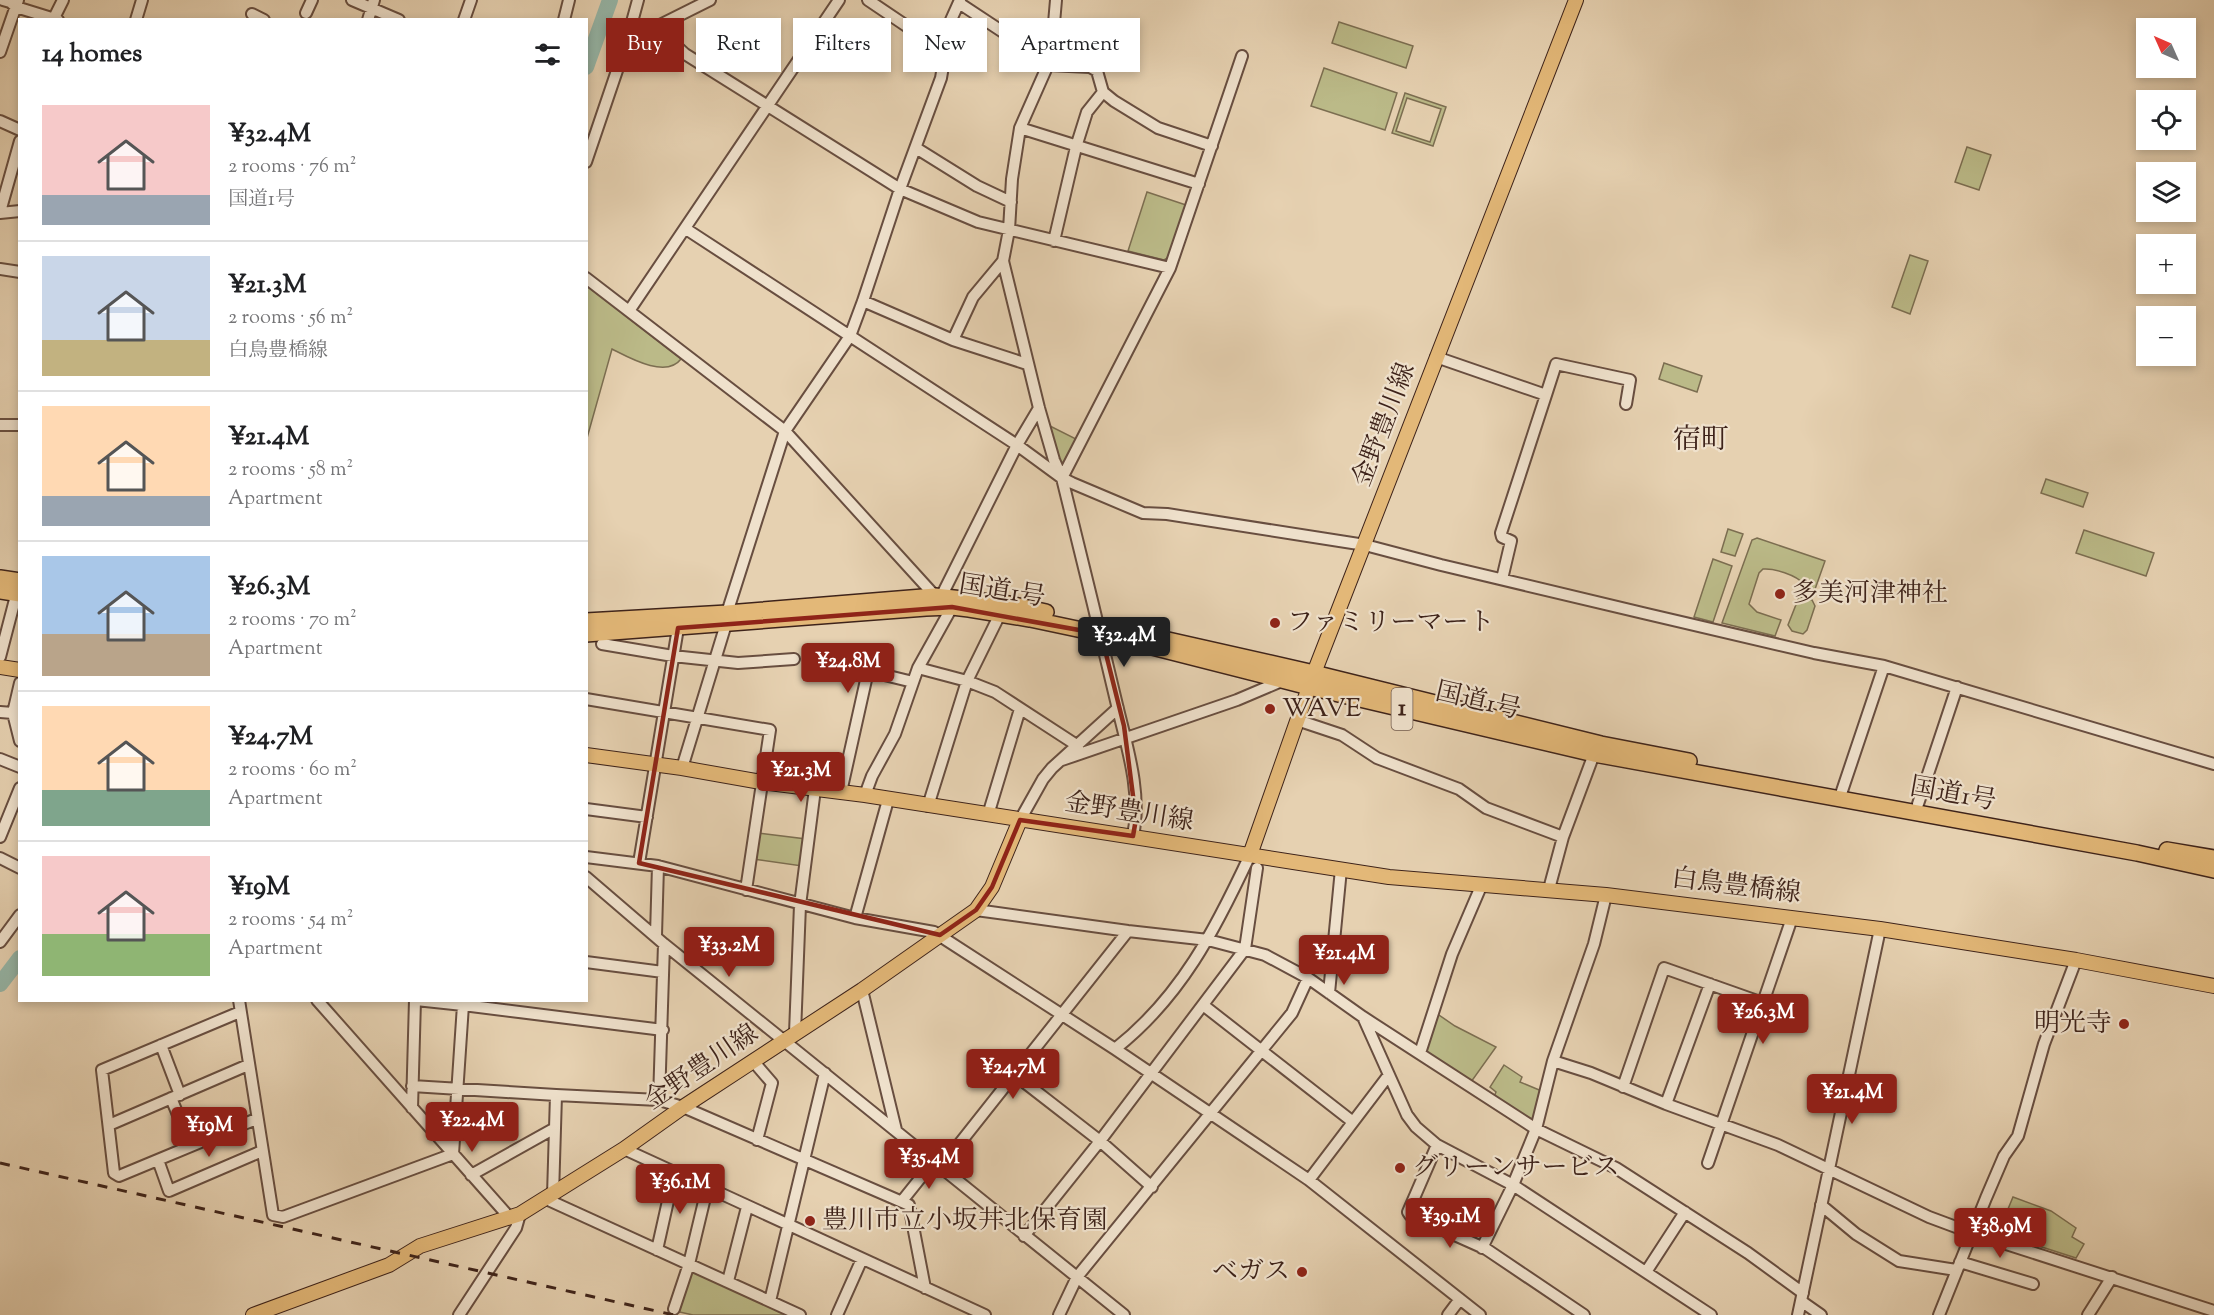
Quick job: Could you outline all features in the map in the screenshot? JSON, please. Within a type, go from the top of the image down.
[{"type":"highway","points":[[0,578],[18,587]]},
{"type":"highway","points":[[0,591],[18,588]]},
{"type":"highway","name":"国道1号","points":[[943,600],[1000,614],[1100,629],[1312,680],[1601,744],[1842,791],[2214,858]]},
{"type":"highway","name":"国道1号","points":[[588,621],[727,618],[943,600],[1010,604],[1285,680],[1312,680],[1594,754],[2137,853],[2214,870]]},
{"type":"highway","name":"国道1号","points":[[588,634],[678,628],[727,618]]},
{"type":"main road","name":"金野豊川線","points":[[253,1315],[286,1309],[389,1264],[420,1246],[515,1216],[550,1197],[862,990],[976,910],[992,887],[1020,820],[1250,855],[1312,680],[1576,0]]},
{"type":"main road","points":[[0,667],[18,670]]},
{"type":"main road","points":[[588,755],[1020,820]]},
{"type":"main road","name":"白鳥豊橋線","points":[[1250,855],[1389,877],[1549,889],[1880,928],[2076,960],[2214,986]]},
{"type":"street","points":[[3,0],[52,18]]},
{"type":"street","points":[[55,18],[63,0]]},
{"type":"street","points":[[137,18],[142,0]]},
{"type":"street","points":[[306,13],[312,0]]},
{"type":"street","points":[[352,0],[373,4],[396,18]]},
{"type":"street","points":[[465,18],[471,0]]},
{"type":"street","points":[[564,18],[569,0]]},
{"type":"street","points":[[634,18],[638,0]]},
{"type":"street","points":[[674,18],[710,0]]},
{"type":"street","points":[[629,311],[839,0]]},
{"type":"street","points":[[868,0],[903,24]]},
{"type":"street","points":[[1054,18],[1056,0]]},
{"type":"street","points":[[952,18],[959,1],[999,29]]},
{"type":"street","points":[[0,52],[17,4]]},
{"type":"street","points":[[252,14],[260,18]]},
{"type":"street","points":[[684,53],[900,189],[978,222],[1170,268]]},
{"type":"street","points":[[1062,478],[1170,268],[1242,56]]},
{"type":"street","points":[[588,156],[617,72]]},
{"type":"street","points":[[682,768],[785,431],[850,336],[942,72]]},
{"type":"street","points":[[1044,72],[1020,128],[1009,230],[1003,261],[1027,364],[1054,460],[1062,478],[1126,738],[1136,819],[1133,836]]},
{"type":"street","points":[[1097,72],[1103,92],[1114,101],[1158,128],[1212,146]]},
{"type":"street","points":[[1054,241],[1076,147],[1087,112],[1103,92]]},
{"type":"street","points":[[0,121],[18,129]]},
{"type":"street","points":[[1020,128],[1199,184]]},
{"type":"street","points":[[18,148],[0,213],[18,211]]},
{"type":"street","points":[[916,148],[977,186],[1011,202]]},
{"type":"street","points":[[686,229],[1017,445],[1062,478],[1143,513],[1167,514],[1365,545],[1814,652],[1884,666],[2214,764]]},
{"type":"street","points":[[953,340],[973,297],[1003,261]]},
{"type":"street","points":[[0,269],[18,272]]},
{"type":"street","points":[[588,280],[785,431],[943,600]]},
{"type":"street","points":[[863,301],[953,340],[1027,364]]},
{"type":"street","points":[[1437,357],[1546,395]]},
{"type":"street","points":[[1502,579],[1511,542],[1502,537],[1502,533],[1556,364],[1630,380],[1626,404]]},
{"type":"street","points":[[865,795],[872,776],[895,734],[943,600],[1017,445],[1039,408]]},
{"type":"street","points":[[0,425],[18,424]]},
{"type":"street","points":[[0,657],[18,592]]},
{"type":"street","points":[[928,806],[967,681],[1000,614]]},
{"type":"street","points":[[639,863],[678,628]]},
{"type":"street","points":[[602,644],[673,656],[738,663],[794,659]]},
{"type":"street","points":[[1842,791],[1884,666]]},
{"type":"street","points":[[918,668],[967,681],[995,692],[1078,746]]},
{"type":"street","points":[[841,792],[868,671],[913,681]]},
{"type":"street","points":[[1062,760],[1237,700],[1285,680]]},
{"type":"street","points":[[1918,804],[1957,687]]},
{"type":"street","points":[[18,692],[13,713],[18,733]]},
{"type":"street","points":[[588,699],[770,729],[746,890]]},
{"type":"street","points":[[1020,820],[1043,780],[1118,708]]},
{"type":"street","points":[[988,815],[1020,709]]},
{"type":"street","points":[[0,712],[13,713]]},
{"type":"street","points":[[1297,720],[1342,735],[1377,758],[1459,789],[1486,808],[1563,837]]},
{"type":"street","points":[[1549,889],[1563,837],[1594,754]]},
{"type":"street","points":[[0,759],[18,766]]},
{"type":"street","points":[[790,1037],[800,905],[815,789]]},
{"type":"street","points":[[0,837],[18,793]]},
{"type":"street","points":[[855,918],[888,800]]},
{"type":"street","points":[[588,809],[647,817]]},
{"type":"street","points":[[1115,1049],[1169,997],[1209,940],[1250,855]]},
{"type":"street","points":[[588,857],[658,866],[800,905],[940,935],[1063,1014],[1309,1180],[1480,1315]]},
{"type":"street","points":[[0,858],[18,864]]},
{"type":"street","points":[[656,935],[658,866]]},
{"type":"street","points":[[1024,1236],[1152,1074],[1245,949],[1257,868]]},
{"type":"street","points":[[1329,993],[1341,869]]},
{"type":"street","points":[[588,879],[664,944],[790,1037],[825,1073],[1124,1315]]},
{"type":"street","points":[[1420,1053],[1452,954],[1482,884]]},
{"type":"street","points":[[1482,1248],[1513,1185],[1536,1129],[1553,1061],[1594,944],[1606,895]]},
{"type":"street","points":[[976,910],[1209,940],[1265,955],[1308,978],[1363,1017],[1536,1129],[1617,1168],[1685,1212],[1748,1253],[1821,1315]]},
{"type":"street","points":[[0,942],[18,918]]},
{"type":"street","points":[[1708,1163],[1792,918]]},
{"type":"street","points":[[1798,1315],[1880,928]]},
{"type":"street","points":[[902,1202],[1015,1075],[1128,931]]},
{"type":"street","points":[[659,1100],[664,944]]},
{"type":"street","points":[[1939,1315],[2004,1156],[2018,1136],[2044,1044],[2076,960]]},
{"type":"street","points":[[588,962],[663,972]]},
{"type":"street","points":[[1623,1087],[1664,969],[1763,1003]]},
{"type":"street","points":[[1059,1315],[1077,1277],[1263,1051],[1292,1013],[1308,978]]},
{"type":"street","points":[[1666,1104],[1710,984]]},
{"type":"street","points":[[862,990],[896,1130]]},
{"type":"street","points":[[319,1002],[471,1174],[515,1216],[516,1228],[459,1315]]},
{"type":"street","points":[[412,1108],[416,1002]]},
{"type":"street","points":[[435,1002],[663,1030]]},
{"type":"street","points":[[453,1154],[463,1005]]},
{"type":"street","points":[[1203,1005],[1353,1122]]},
{"type":"street","points":[[256,1119],[119,1176],[114,1173],[102,1070],[161,1046],[239,1006],[273,1215],[283,1217],[453,1154]]},
{"type":"street","points":[[1363,1017],[1407,1115],[1416,1127],[1437,1145],[1513,1185],[1711,1315]]},
{"type":"street","points":[[161,1046],[191,1146]]},
{"type":"street","points":[[753,1061],[772,1083],[758,1140]]},
{"type":"street","points":[[1553,1061],[1591,1073],[1720,1125],[1778,1145],[1929,1218],[2214,1311]]},
{"type":"street","points":[[109,1125],[248,1065]]},
{"type":"street","points":[[770,1301],[825,1073]]},
{"type":"street","points":[[1015,1075],[1100,1141],[1152,1187]]},
{"type":"street","points":[[1309,1180],[1388,1076]]},
{"type":"street","points":[[412,1086],[659,1100],[683,1107],[909,1205],[925,1288]]},
{"type":"street","points":[[555,1095],[550,1197],[657,1250],[800,1315]]},
{"type":"street","points":[[471,1174],[555,1128]]},
{"type":"street","points":[[1437,1145],[1408,1212],[1410,1215],[1482,1248],[1584,1315]]},
{"type":"street","points":[[624,1149],[674,1174],[985,1315]]},
{"type":"street","points":[[158,1160],[169,1191],[262,1151]]},
{"type":"street","points":[[657,1250],[674,1174]]},
{"type":"street","points":[[674,1309],[689,1264],[707,1189]]},
{"type":"street","points":[[1821,1205],[1856,1234],[1886,1255],[1899,1261],[1958,1266],[2033,1284]]},
{"type":"street","points":[[728,1281],[747,1207]]},
{"type":"street","points":[[1646,1272],[1685,1212]]},
{"type":"street","points":[[837,1315],[862,1259]]},
{"type":"street","points":[[2088,1315],[2112,1277]]},
{"type":"street","points":[[1448,1315],[1460,1299]]},
{"type":"highlighted area","points":[[952,607],[1101,634],[1124,726],[1136,819],[1133,836],[1020,820],[992,887],[976,910],[940,935],[639,863],[678,628]]},
{"type":"shaded area","points":[[1339,22],[1413,46],[1406,68],[1332,43]]},
{"type":"shaded area","points":[[1324,68],[1397,93],[1385,130],[1311,106]]},
{"type":"shaded area","points":[[1405,93],[1446,107],[1433,146],[1392,133]],"holes":[[[1407,98],[1441,109],[1430,142],[1396,131]]]},
{"type":"shaded area","points":[[1967,147],[1991,155],[1979,190],[1955,182]]},
{"type":"shaded area","points":[[1147,192],[1186,205],[1169,257],[1164,260],[1128,251]]},
{"type":"shaded area","points":[[1910,255],[1928,261],[1910,314],[1892,307]]},
{"type":"shaded area","points":[[588,287],[681,359],[674,365],[657,367],[637,361],[612,349],[588,434]]},
{"type":"shaded area","points":[[1664,363],[1702,376],[1697,392],[1659,379]]},
{"type":"shaded area","points":[[1048,425],[1076,439],[1062,465],[1060,465]]},
{"type":"shaded area","points":[[2046,479],[2088,493],[2083,507],[2041,493]]},
{"type":"shaded area","points":[[1728,529],[1743,534],[1735,556],[1721,552]]},
{"type":"shaded area","points":[[2084,530],[2154,553],[2146,576],[2076,553]]},
{"type":"shaded area","points":[[1757,538],[1825,561],[1814,592],[1810,595],[1802,591],[1804,584],[1790,575],[1768,569],[1763,569],[1759,573],[1749,604],[1757,612],[1781,620],[1775,636],[1722,623],[1752,540]]},
{"type":"shaded area","points":[[1713,559],[1732,566],[1713,622],[1694,617]]},
{"type":"shaded area","points":[[1799,597],[1812,600],[1815,606],[1807,630],[1803,634],[1792,631],[1788,625]]},
{"type":"shaded area","points":[[758,833],[806,839],[802,866],[753,859]]},
{"type":"shaded area","points":[[1436,1013],[1455,1026],[1496,1047],[1471,1082],[1424,1049]]},
{"type":"shaded area","points":[[1504,1065],[1522,1077],[1520,1082],[1544,1092],[1535,1122],[1494,1097],[1496,1092],[1490,1087]]},
{"type":"shaded area","points":[[2013,1197],[2051,1211],[2076,1228],[2072,1237],[2084,1244],[2076,1258],[1998,1233]]},
{"type":"shaded area","points":[[689,1269],[795,1315],[693,1315],[675,1311]]},
{"type":"waterway","points":[[588,61],[610,0]]},
{"type":"waterway","points":[[0,984],[18,961]]},
{"type":"railway","points":[[0,1163],[674,1315]]},
{"type":"place","name":"多美河津神社","points":[[1780,594]]},
{"type":"place","name":"ファミリーマート","points":[[1275,623]]},
{"type":"place","name":"WAVE","points":[[1270,709]]},
{"type":"place","name":"明光寺","points":[[2124,1024]]},
{"type":"place","name":"グリーンサービス","points":[[1400,1168]]},
{"type":"place","name":"豊川市立小坂井北保育園","points":[[810,1221]]},
{"type":"place","name":"ベガス","points":[[1302,1272]]},
{"type":"district","name":"宿町","points":[[1701,441]]}]
